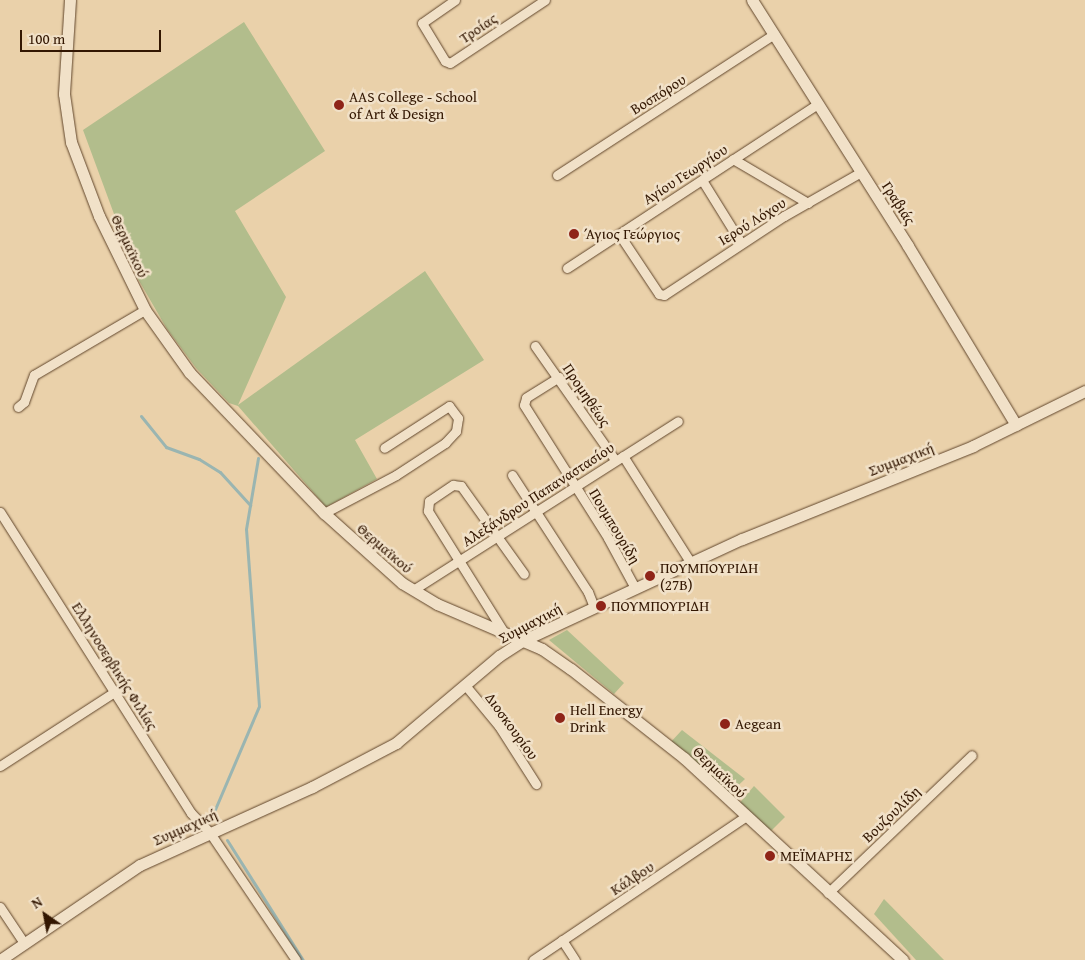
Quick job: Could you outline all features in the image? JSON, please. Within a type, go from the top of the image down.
[{"type":"street","name":"Θερμαϊκού","points":[[70,0],[64,94],[71,142],[99,216],[144,310],[190,373],[324,513],[413,590],[524,640],[571,669],[658,736],[903,960]]},
{"type":"street","name":"Τροίας","points":[[455,0],[422,23],[446,61],[450,63],[545,0]]},
{"type":"street","name":"Γραβιάς","points":[[752,0],[861,172],[1016,425]]},
{"type":"street","name":"Βοσπόρου","points":[[557,175],[774,34]]},
{"type":"street","name":"Αγίου Γεωργίου","points":[[567,268],[818,104]]},
{"type":"street","points":[[733,159],[808,203]]},
{"type":"street","name":"Ιερού Λόχου","points":[[619,234],[659,294],[664,295],[742,243],[861,172]]},
{"type":"street","points":[[702,180],[742,243]]},
{"type":"street","points":[[18,407],[24,402],[34,375],[144,310]]},
{"type":"street","name":"Προμηθέως","points":[[536,346],[619,458],[691,563]]},
{"type":"street","name":"Πουμπουρίδη","points":[[558,377],[524,401],[608,538],[635,588]]},
{"type":"street","name":"Συμμαχική","points":[[0,960],[140,865],[312,787],[390,746],[416,729],[499,656],[524,640],[691,563],[1016,425],[1085,392]]},
{"type":"street","points":[[324,513],[396,474],[445,443],[456,431],[458,418],[449,406],[384,448]]},
{"type":"street","name":"Αλεξάνδρου Παπαναστασίου","points":[[413,590],[678,421]]},
{"type":"street","points":[[512,475],[588,592],[594,607]]},
{"type":"street","points":[[503,631],[458,562],[428,511],[432,497],[453,485],[461,486],[524,574]]},
{"type":"street","name":"Ελληνοσερβικής Φιλίας","points":[[0,512],[116,691],[191,813],[210,833],[296,960]]},
{"type":"street","name":"Διοσκουρίου","points":[[465,686],[499,726],[536,784]]},
{"type":"street","points":[[0,766],[116,691]]},
{"type":"street","name":"Βουζουλίδη","points":[[828,893],[972,755]]},
{"type":"street","name":"Κάλβου","points":[[533,960],[745,817]]},
{"type":"street","points":[[0,907],[24,943]]},
{"type":"street","points":[[562,940],[575,960]]},
{"type":"green space","points":[[244,22],[325,151],[235,211],[286,297],[238,405],[425,271],[484,360],[355,440],[377,479],[326,507],[238,406],[229,403],[196,368],[167,329],[138,279],[83,130]]},
{"type":"green space","points":[[567,630],[624,683],[614,694],[549,640]]},
{"type":"green space","points":[[682,730],[745,779],[728,795],[669,744]]},
{"type":"green space","points":[[754,786],[785,817],[769,833],[737,806]]},
{"type":"green space","points":[[884,899],[944,960],[916,960],[874,914]]},
{"type":"waterway","points":[[141,416],[166,447],[199,459],[220,472],[250,505]]},
{"type":"waterway","points":[[213,814],[259,706],[246,529],[258,458]]},
{"type":"waterway","points":[[227,840],[303,960]]},
{"type":"place","name":"AAS College - School of Art & Design","points":[[339,105]]},
{"type":"place","name":"Άγιος Γεώργιος","points":[[574,234]]},
{"type":"place","name":"ΠΟΥΜΠΟΥΡΙΔΗ (27Β)","points":[[650,576]]},
{"type":"place","name":"ΠΟΥΜΠΟΥΡΙΔΗ","points":[[601,606]]},
{"type":"place","name":"Hell Energy Drink","points":[[560,718]]},
{"type":"place","name":"Aegean","points":[[725,724]]},
{"type":"place","name":"ΜΕΪΜΑΡΗΣ","points":[[770,856]]}]
